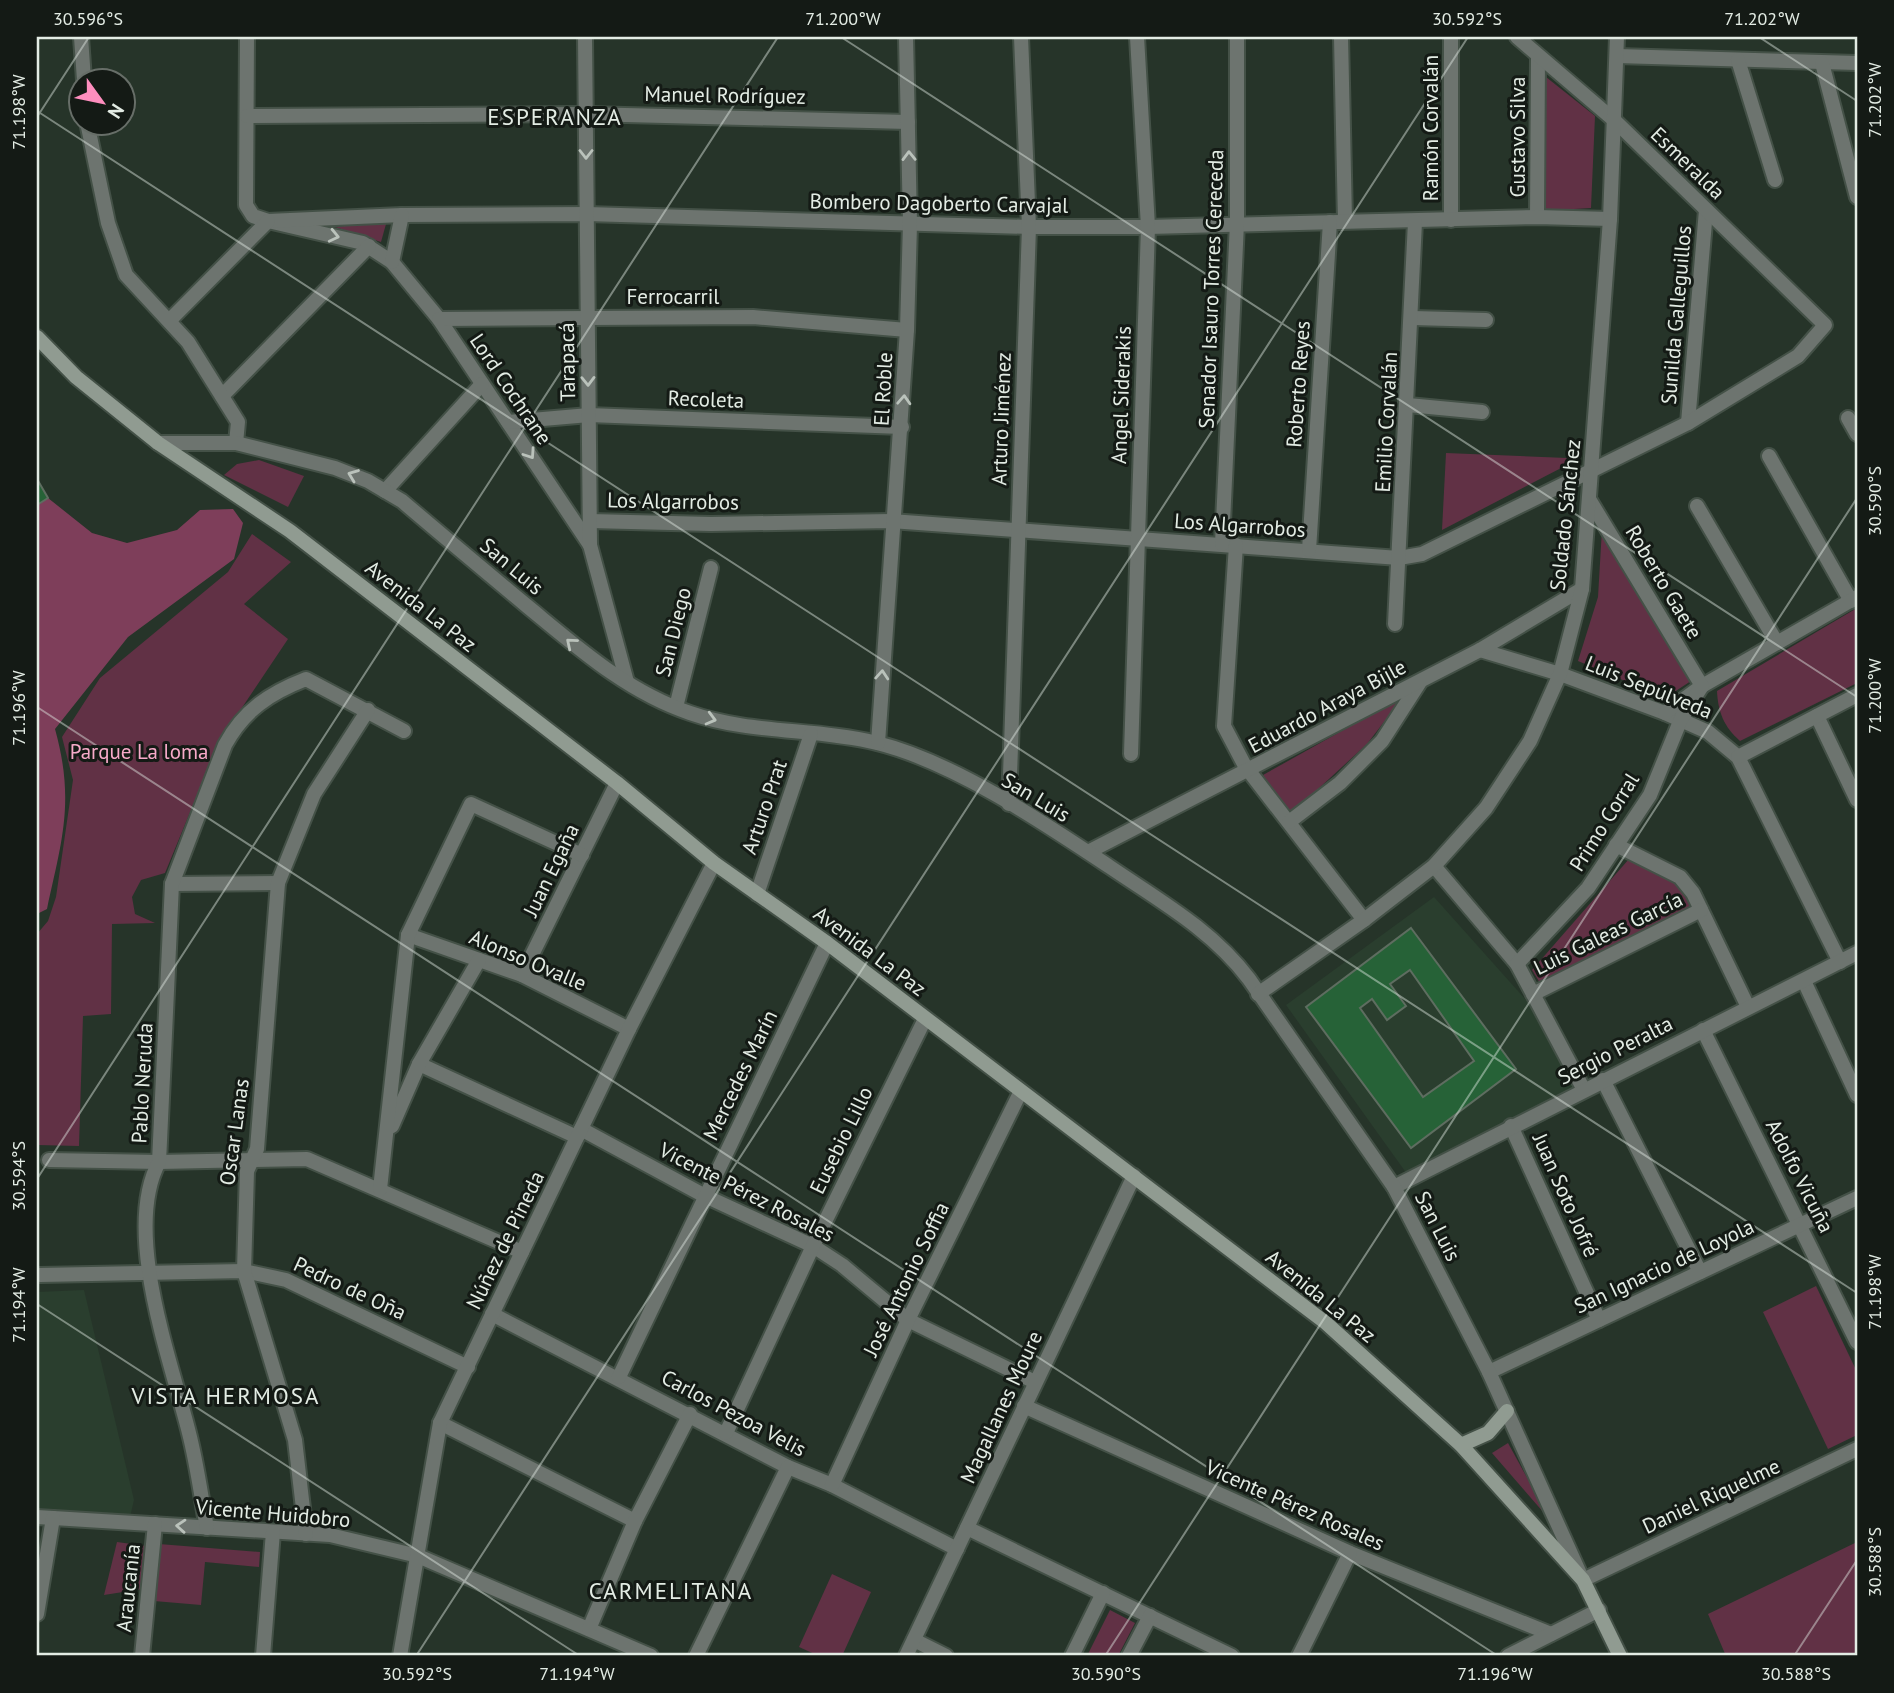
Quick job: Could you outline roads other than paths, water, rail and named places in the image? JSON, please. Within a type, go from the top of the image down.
[{"type":"main road","name":"Avenida La Paz","points":[[37,337],[76,377],[158,443],[290,531],[617,783],[714,863],[827,943],[1020,1093],[1134,1176],[1326,1323],[1461,1445],[1583,1580],[1620,1656]]},
{"type":"main road","points":[[1461,1445],[1488,1433],[1507,1411]]},
{"type":"street","points":[[82,37],[83,66]]},
{"type":"street","points":[[170,320],[268,221],[253,215],[246,205],[247,37]]},
{"type":"street","name":"Tarapacá","points":[[585,37],[590,545],[626,682]]},
{"type":"street","name":"El Roble","points":[[878,743],[891,521],[902,428],[907,330],[910,224],[906,37]]},
{"type":"street","name":"Arturo Jiménez","points":[[1009,803],[1029,227],[1021,37]]},
{"type":"street","name":"Angel Siderakis","points":[[1131,754],[1148,228],[1137,37]]},
{"type":"street","name":"Senador Isauro Torres Cereceda","points":[[1237,37],[1237,223],[1224,726],[1249,771],[1364,920]]},
{"type":"street","points":[[1341,37],[1345,221]]},
{"type":"street","name":"Ramón Corvalán","points":[[1451,37],[1451,220]]},
{"type":"street","name":"Esmeralda","points":[[1517,37],[1614,120],[1825,325]]},
{"type":"street","name":"Soldado Sánchez","points":[[1258,993],[1364,920],[1434,866],[1486,808],[1530,741],[1560,674],[1582,589],[1610,219],[1617,37]]},
{"type":"street","name":"Gustavo Silva","points":[[1537,218],[1538,56]]},
{"type":"street","points":[[1617,56],[1857,63]]},
{"type":"street","points":[[1738,60],[1775,180]]},
{"type":"street","points":[[1822,63],[1857,197]]},
{"type":"street","name":"Manuel Rodríguez","points":[[247,116],[586,114],[908,122]]},
{"type":"street","points":[[90,136],[108,223],[126,275],[170,320],[222,396],[238,422],[236,443]]},
{"type":"street","name":"Sunilda Galleguillos","points":[[1688,423],[1706,210]]},
{"type":"street","name":"Bombero Dagoberto Carvajal","points":[[268,221],[402,215],[587,214],[1148,228],[1237,223],[1610,219]]},
{"type":"street","points":[[392,262],[402,215]]},
{"type":"street","name":"Lord Cochrane","points":[[268,221],[369,247],[392,262],[439,318],[590,545]]},
{"type":"street","name":"Roberto Reyes","points":[[1309,550],[1330,222]]},
{"type":"street","name":"Emilio Corvalán","points":[[1395,624],[1413,318],[1415,222]]},
{"type":"street","points":[[222,396],[369,247]]},
{"type":"street","name":"Ferrocarril","points":[[439,318],[753,317],[907,330]]},
{"type":"street","points":[[1413,318],[1486,320]]},
{"type":"street","name":"Los Algarrobos","points":[[590,521],[711,524],[891,521],[1399,558],[1422,554],[1688,423],[1798,356],[1825,325]]},
{"type":"street","points":[[385,491],[482,384]]},
{"type":"street","points":[[1408,405],[1482,412]]},
{"type":"street","name":"Recoleta","points":[[508,422],[589,415],[902,428]]},
{"type":"street","points":[[1848,418],[1857,435]]},
{"type":"street","name":"San Luis","points":[[158,443],[236,443],[335,468],[385,491],[402,501],[592,660],[626,682],[676,707],[737,725],[878,743],[957,774],[1087,852],[1199,927],[1227,952],[1258,993],[1394,1187],[1489,1372],[1583,1580]]},
{"type":"street","points":[[1769,456],[1854,599]]},
{"type":"street","name":"Roberto Gaete","points":[[1589,499],[1702,686]]},
{"type":"street","points":[[1698,506],[1777,643]]},
{"type":"street","name":"San Diego","points":[[676,707],[711,568]]},
{"type":"street","name":"Eduardo Araya Bijle","points":[[1087,852],[1480,650],[1582,589]]},
{"type":"street","name":"Primo Corral","points":[[1665,713],[1702,686],[1854,599]]},
{"type":"street","name":"Luis Sepúlveda","points":[[1480,650],[1560,674],[1681,719],[1708,732],[1738,757],[1840,962]]},
{"type":"street","name":"Pablo Neruda","points":[[207,1528],[190,1437],[147,1275],[149,1182],[159,1162],[172,884],[225,745],[235,726],[260,701],[277,690],[306,679],[404,731]]},
{"type":"street","points":[[1289,822],[1340,783],[1382,741],[1421,681]]},
{"type":"street","name":"Primo Corral","points":[[1517,964],[1588,888],[1650,795],[1681,719],[1702,686]]},
{"type":"street","points":[[1738,757],[1857,695]]},
{"type":"street","name":"Oscar Lanas","points":[[306,1534],[295,1440],[244,1271],[247,1171],[257,1149],[278,883],[314,794],[368,710]]},
{"type":"street","points":[[1817,716],[1857,800]]},
{"type":"street","name":"Arturo Prat","points":[[757,894],[811,734]]},
{"type":"street","name":"Juan Egaña","points":[[522,975],[617,783]]},
{"type":"street","points":[[380,1189],[408,935],[471,803],[582,855]]},
{"type":"street","points":[[1616,845],[1680,877],[1693,893],[1748,1007]]},
{"type":"street","name":"Núñez de Pineda","points":[[400,1656],[440,1423],[629,1029],[714,863]]},
{"type":"street","points":[[1434,866],[1517,964],[1584,1090]]},
{"type":"street","points":[[172,884],[278,883]]},
{"type":"street","name":"Luis Galeas García","points":[[1533,994],[1701,910]]},
{"type":"street","name":"Alonso Ovalle","points":[[408,935],[522,975],[629,1029]]},
{"type":"street","name":"Mercedes Marín","points":[[619,1377],[827,943]]},
{"type":"street","name":"Sergio Peralta","points":[[1394,1187],[1857,953]]},
{"type":"street","points":[[386,1140],[419,1063],[479,960]]},
{"type":"street","points":[[1804,981],[1857,1095]]},
{"type":"street","name":"Eusebio Lillo","points":[[726,1433],[813,1246],[925,1019]]},
{"type":"street","name":"Adolfo Vicuña","points":[[1703,1030],[1802,1224],[1857,1342]]},
{"type":"street","name":"Vicente Pérez Rosales","points":[[419,1063],[579,1133],[813,1246],[842,1265],[908,1321],[1035,1381]]},
{"type":"street","points":[[1603,1080],[1700,1272]]},
{"type":"street","name":"José Antonio Soffia","points":[[832,1485],[908,1321],[1020,1093]]},
{"type":"street","name":"Juan Soto Jofré","points":[[1511,1126],[1599,1320]]},
{"type":"street","points":[[49,1160],[159,1162],[307,1159],[522,1252]]},
{"type":"street","name":"Magallanes Moure","points":[[906,1656],[1134,1176]]},
{"type":"street","name":"San Ignacio de Loyola","points":[[1489,1372],[1857,1198]]},
{"type":"street","name":"Pedro de Oña","points":[[40,1275],[244,1271],[286,1280],[468,1367]]},
{"type":"street","name":"Carlos Pezoa Velis","points":[[492,1314],[619,1377],[788,1467],[832,1485],[957,1549]]},
{"type":"street","name":"Vicente Pérez Rosales","points":[[1024,1406],[1350,1553],[1551,1634]]},
{"type":"street","points":[[589,1629],[635,1521],[690,1414]]},
{"type":"street","points":[[440,1423],[635,1521]]},
{"type":"street","name":"Daniel Riquelme","points":[[1583,1580],[1857,1449]]},
{"type":"street","points":[[696,1656],[788,1467]]},
{"type":"street","name":"Vicente Huidobro","points":[[37,1517],[330,1535],[418,1556],[589,1629],[620,1650],[651,1656]]},
{"type":"street","points":[[37,1614],[53,1518]]},
{"type":"street","name":"Araucanía","points":[[142,1656],[155,1524]]},
{"type":"street","points":[[967,1528],[1232,1656]]},
{"type":"street","points":[[263,1656],[273,1532]]},
{"type":"street","points":[[1298,1656],[1350,1553]]},
{"type":"street","points":[[1072,1656],[1103,1593]]},
{"type":"street","points":[[1508,1656],[1599,1610]]},
{"type":"street","points":[[1129,1656],[1150,1616]]},
{"type":"street","points":[[914,1640],[946,1656]]},
{"type":"district","name":"ESPERANZA","points":[[555,116]]},
{"type":"district","name":"VISTA HERMOSA","points":[[226,1395]]},
{"type":"district","name":"CARMELITANA","points":[[671,1590]]},
{"type":"park label","name":"Parque La loma","points":[[139,751]]}]
